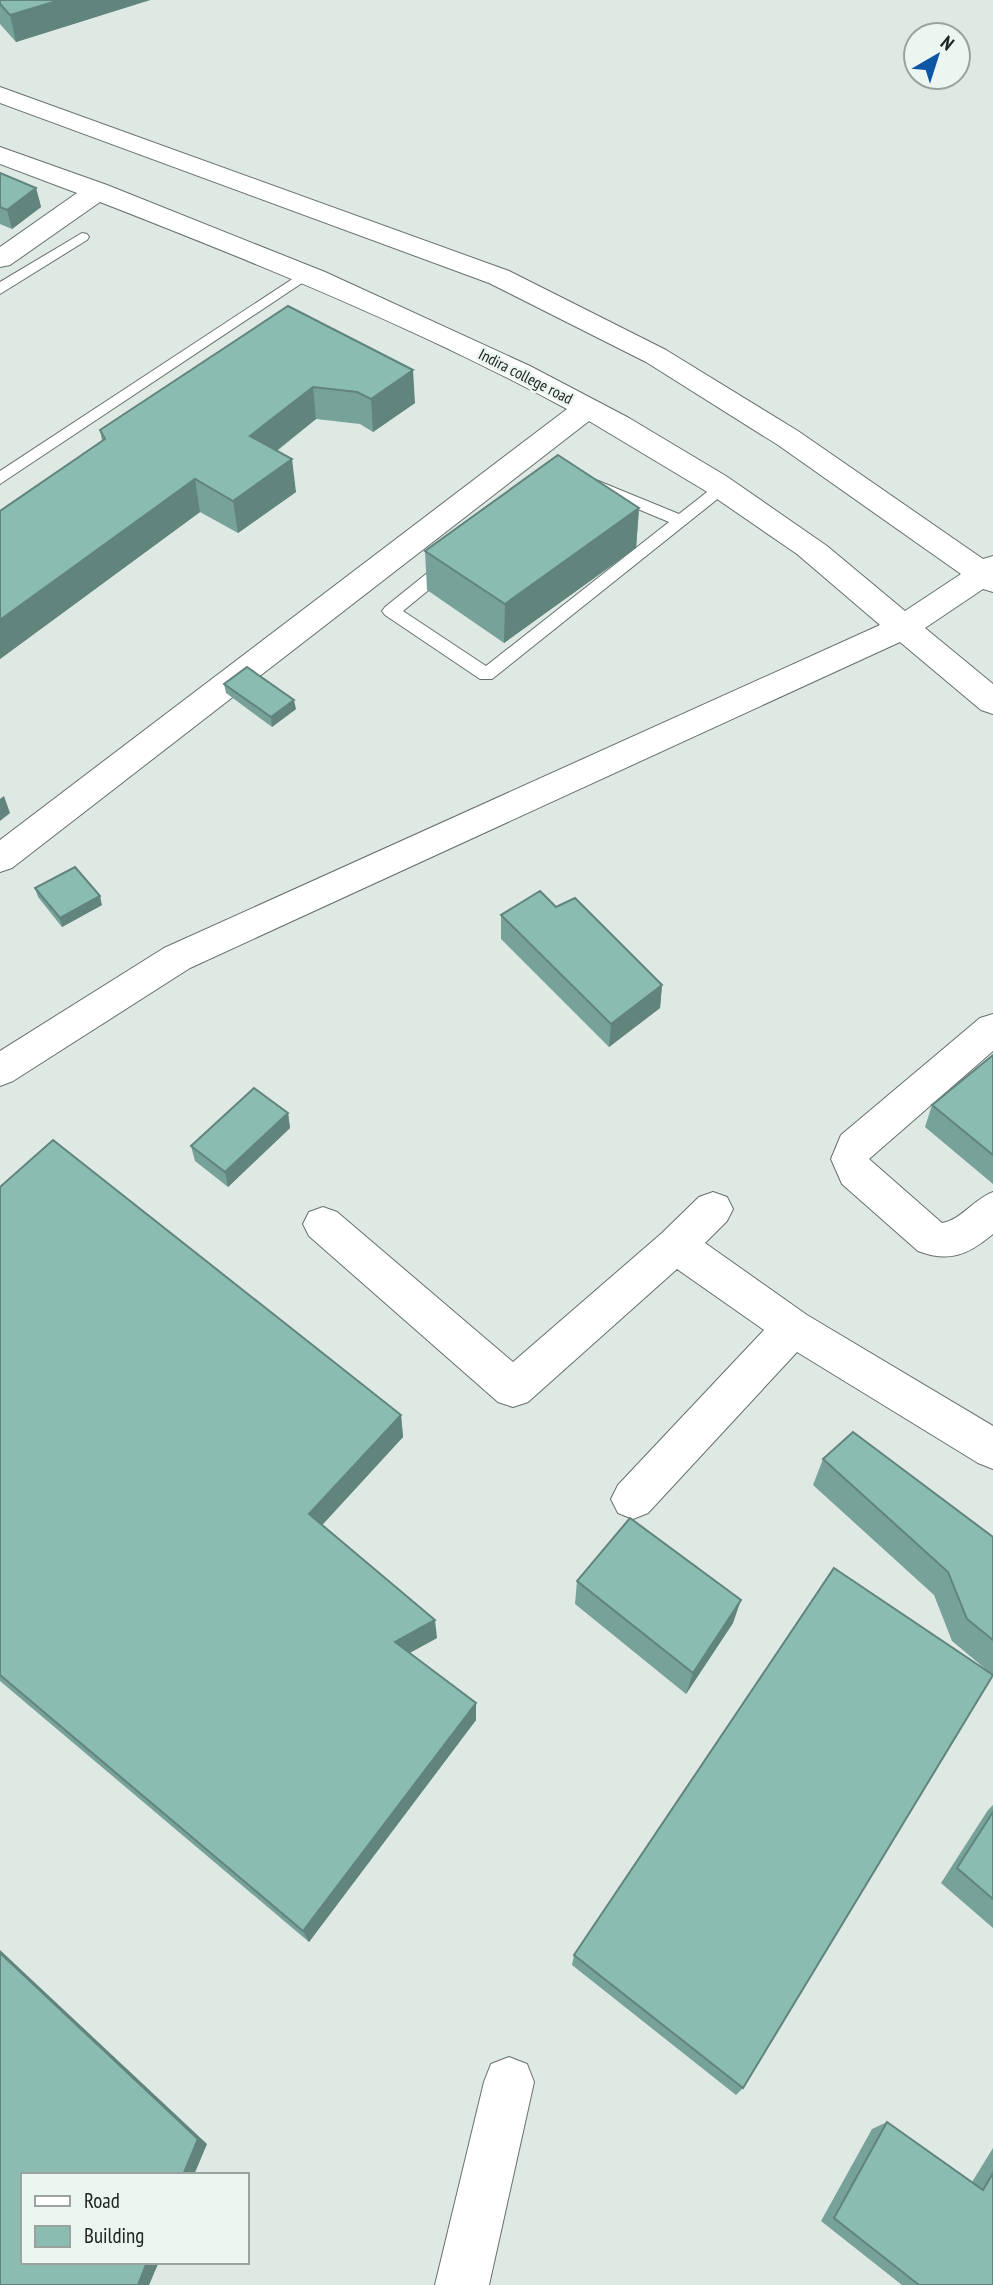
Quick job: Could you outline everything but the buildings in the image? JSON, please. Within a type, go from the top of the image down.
[{"type":"street","points":[[0,94],[499,277],[656,356],[788,438],[990,574],[904,627],[177,958],[0,1070]]},
{"type":"street","name":"Indira college road","points":[[0,155],[306,274],[430,327],[588,408],[722,489],[809,548],[993,702]]},
{"type":"street","points":[[0,259],[98,191]]},
{"type":"street","points":[[0,859],[588,408]]},
{"type":"street","points":[[993,1029],[855,1147],[850,1160],[856,1172],[932,1239],[944,1243],[954,1240],[993,1209]]},
{"type":"street","points":[[323,1224],[513,1388],[676,1245],[713,1209]]},
{"type":"street","points":[[676,1245],[793,1328],[993,1448]]},
{"type":"street","points":[[633,1499],[793,1328]]},
{"type":"street","points":[[462,2285],[509,2082]]},
{"type":"lane","points":[[0,289],[82,237]]},
{"type":"lane","points":[[0,479],[306,274]]},
{"type":"lane","points":[[570,474],[681,522]]},
{"type":"lane","points":[[463,554],[391,611],[486,675],[722,489]]}]
